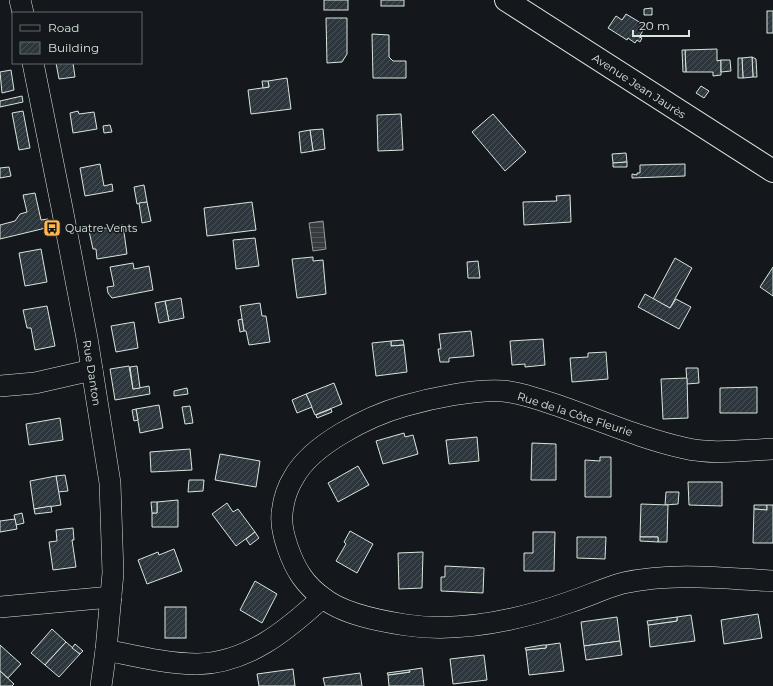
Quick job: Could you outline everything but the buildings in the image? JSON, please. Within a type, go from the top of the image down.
[{"type":"main road","name":"Avenue Jean Jaurès","points":[[506,0],[773,171]]},
{"type":"street","points":[[20,0],[23,12]]},
{"type":"street","name":"Rue Danton","points":[[33,64],[92,370],[110,483],[113,573],[102,686]]},
{"type":"street","points":[[0,386],[35,383],[92,370]]},
{"type":"street","name":"Rue de la Côte Fleurie","points":[[773,449],[726,453],[686,449],[661,443],[546,402],[504,391],[480,392],[403,406],[345,432],[309,458],[294,477],[285,498],[281,517],[285,539],[292,559],[302,578],[322,598],[352,613],[407,625],[443,628],[511,619],[621,584],[641,580],[702,576],[773,582]]},
{"type":"street","points":[[0,607],[111,596]]},
{"type":"street","points":[[106,650],[173,662],[198,664],[222,661],[244,654],[268,642],[294,624],[322,598]]},
{"type":"shaded area","points":[[323,221],[326,249],[313,251],[309,223]]},
{"type":"place","name":"Quatre Vents","points":[[52,228]]}]
